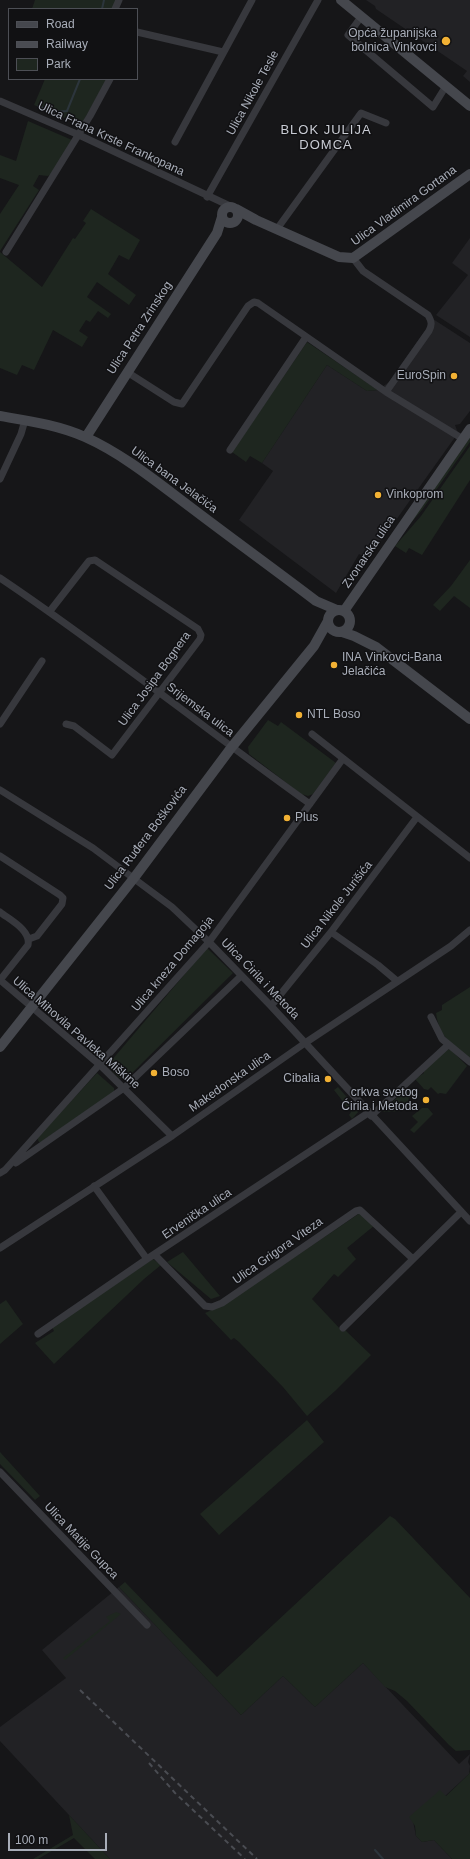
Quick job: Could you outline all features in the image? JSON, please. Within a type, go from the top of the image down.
[{"type":"main road","points":[[341,0],[470,106]]},
{"type":"main road","name":"Ulica Vladimira Gortana","points":[[353,258],[470,174]]},
{"type":"main road","points":[[256,220],[227,219],[224,210],[233,208],[256,220],[339,257],[353,258]]},
{"type":"main road","name":"Ulica Petra Zrinskog","points":[[86,438],[127,372],[227,219],[238,217],[233,208]]},
{"type":"main road","name":"Ulica bana Jelačića","points":[[0,416],[25,420],[66,430],[86,438],[113,452],[158,482],[316,601],[341,611],[353,626],[376,647],[470,719]]},
{"type":"main road","name":"Zvonarska ulica","points":[[341,611],[470,429]]},
{"type":"main road","name":"Ulica bana Jelačića","points":[[316,601],[328,619],[332,630],[354,636],[376,647]]},
{"type":"main road","points":[[328,619],[341,611]]},
{"type":"main road","name":"Ulica Ruđera Boškovića","points":[[0,1047],[134,878],[231,748],[314,646],[328,619]]},
{"type":"main road","points":[[340,632],[348,628],[350,621]]},
{"type":"main road","name":"Ulica Ruđera Boškovića","points":[[314,646],[340,632]]},
{"type":"street","points":[[175,142],[252,0]]},
{"type":"street","name":"Ulica Nikole Tesle","points":[[210,198],[318,0]]},
{"type":"street","points":[[361,17],[348,36],[433,107],[446,86]]},
{"type":"street","points":[[138,32],[223,52]]},
{"type":"street","points":[[6,252],[79,135],[109,80]]},
{"type":"street","name":"Ulica Frana Krste Frankopana","points":[[0,101],[79,135],[233,208]]},
{"type":"street","points":[[277,229],[361,113],[386,122]]},
{"type":"street","points":[[210,198],[227,219]]},
{"type":"street","points":[[353,258],[363,271],[428,315],[431,320],[432,325],[429,331],[386,392]]},
{"type":"street","points":[[127,372],[174,402],[182,404],[248,306],[254,302],[262,304],[306,337],[386,392],[463,439]]},
{"type":"street","points":[[230,450],[306,337]]},
{"type":"street","points":[[0,479],[21,434],[25,420]]},
{"type":"street","name":"Ulica Josipa Bognera","points":[[50,611],[89,561],[95,560],[198,629],[201,635],[200,639],[112,756],[74,726],[66,724]]},
{"type":"street","name":"Srijemska ulica","points":[[0,578],[50,611],[231,748],[310,804]]},
{"type":"street","points":[[0,724],[42,661]]},
{"type":"street","points":[[312,734],[342,760],[470,858]]},
{"type":"street","name":"Ulica kneza Domagoja","points":[[3,1171],[100,1065],[209,942],[342,760]]},
{"type":"street","name":"Ulica Ćirila i Metoda","points":[[0,790],[93,848],[172,908],[209,942],[271,1006],[470,1221]]},
{"type":"street","name":"Ulica Nikole Jurišića","points":[[271,1006],[331,932],[417,817]]},
{"type":"street","name":"Ulica Mihovila Pavleka Miškine","points":[[0,856],[63,898],[62,904],[37,936],[29,939],[28,944],[0,980],[100,1065],[172,1136]]},
{"type":"street","points":[[0,912],[28,934],[29,939]]},
{"type":"street","name":"Makedonska ulica","points":[[0,1248],[172,1136],[305,1043],[451,946],[470,930]]},
{"type":"street","points":[[331,932],[372,960],[397,981]]},
{"type":"street","name":"Ulica kneza Domagoja","points":[[3,1171],[124,1088],[241,976]]},
{"type":"street","points":[[431,1017],[438,1033],[448,1045],[470,1062]]},
{"type":"street","name":"Ervenička ulica","points":[[38,1334],[147,1259],[370,1114],[448,1045]]},
{"type":"street","points":[[94,1186],[147,1259]]},
{"type":"street","name":"Ulica Grigora Viteza","points":[[155,1255],[205,1306],[212,1307],[222,1303],[356,1211],[360,1210],[413,1259]]},
{"type":"street","points":[[343,1328],[461,1212]]},
{"type":"street","name":"Ulica Matije Gupca","points":[[0,1472],[147,1625]]},
{"type":"shaded area","name":"Opća županijska bolnica Vinkovci","points":[[366,0],[470,0],[470,82],[463,76],[467,71],[376,9],[375,6]]},
{"type":"shaded area","points":[[470,238],[470,337],[436,315],[468,275],[452,263]]},
{"type":"shaded area","name":"Vinkoprom","points":[[433,319],[470,343],[470,411],[460,424],[455,425],[458,433],[391,527],[367,558],[359,554],[336,593],[239,520],[273,471],[262,463],[327,365],[367,391],[378,390],[389,382]]},
{"type":"shaded area","points":[[119,1587],[241,1715],[283,1676],[315,1707],[363,1663],[459,1764],[470,1754],[468,1762],[470,1766],[469,1774],[445,1796],[440,1791],[413,1821],[416,1836],[422,1842],[434,1840],[452,1859],[110,1859],[0,1741],[0,1727],[66,1678],[42,1650]]},
{"type":"green space","points":[[35,0],[116,0],[112,8],[32,8]]},
{"type":"green space","points":[[45,80],[106,80],[81,125],[34,105]]},
{"type":"green space","points":[[28,121],[72,140],[51,174],[48,176],[39,175],[33,186],[39,190],[0,251],[0,214],[19,185],[0,178],[0,155],[16,161]]},
{"type":"green space","points":[[91,209],[140,240],[129,260],[119,255],[108,274],[136,295],[129,305],[97,282],[87,297],[111,314],[108,318],[98,311],[90,322],[86,320],[79,331],[88,337],[82,347],[53,330],[34,370],[22,365],[17,375],[0,368],[0,252],[42,287],[73,238],[75,239],[86,223],[83,221]]},
{"type":"green space","points":[[307,342],[378,390],[367,391],[327,365],[262,463],[250,456],[246,462],[232,452]]},
{"type":"green space","points":[[470,436],[470,442],[422,510],[404,531]]},
{"type":"green space","points":[[470,446],[470,480],[422,555],[409,548],[406,553],[395,546],[421,516]]},
{"type":"green space","points":[[470,560],[470,608],[454,596],[440,611],[433,605],[451,586]]},
{"type":"green space","points":[[268,720],[278,726],[281,722],[336,763],[313,794],[308,796],[301,794],[249,754],[248,747]]},
{"type":"green space","points":[[207,948],[233,973],[127,1078],[119,1078],[110,1069],[111,1061]]},
{"type":"green space","points":[[470,987],[470,1060],[444,1035],[440,1028],[436,1013],[442,1010],[442,1005]]},
{"type":"green space","points":[[447,1049],[451,1050],[467,1066],[446,1094],[438,1094],[431,1087],[428,1090],[424,1089],[415,1079],[424,1073],[424,1070]]},
{"type":"green space","points":[[97,1073],[114,1088],[114,1092],[39,1142],[37,1138]]},
{"type":"green space","points":[[338,1087],[359,1111],[352,1119],[349,1115],[351,1112],[334,1090]]},
{"type":"green space","points":[[407,1088],[412,1095],[408,1099],[412,1103],[403,1111],[382,1112]]},
{"type":"green space","points":[[422,1108],[428,1108],[433,1114],[414,1133],[410,1130],[418,1122],[412,1116]]},
{"type":"green space","points":[[360,1213],[375,1225],[347,1248],[356,1259],[338,1277],[334,1274],[312,1299],[343,1332],[345,1330],[371,1355],[335,1391],[307,1416],[283,1387],[239,1342],[234,1338],[231,1340],[205,1313],[225,1304]]},
{"type":"green space","points":[[183,1252],[220,1296],[211,1299],[167,1262]]},
{"type":"green space","points":[[153,1259],[161,1265],[144,1279],[54,1364],[35,1343],[54,1331],[52,1327]]},
{"type":"green space","points":[[6,1300],[23,1324],[0,1344],[0,1304]]},
{"type":"green space","points":[[307,1420],[324,1442],[219,1535],[200,1514]]},
{"type":"green space","points":[[0,1452],[40,1496],[35,1500],[0,1464]]},
{"type":"green space","points":[[390,1516],[395,1519],[470,1598],[470,1750],[456,1751],[407,1701],[395,1691],[385,1687],[363,1663],[315,1707],[283,1676],[241,1715],[119,1587],[125,1582],[217,1677]]},
{"type":"green space","points":[[116,1612],[121,1614],[65,1660],[63,1658],[110,1621],[106,1617]]},
{"type":"green space","points":[[470,1771],[470,1859],[452,1859],[434,1840],[422,1842],[416,1836],[415,1826],[409,1817],[440,1790],[446,1796],[469,1774]]},
{"type":"green space","points":[[69,1815],[110,1859],[95,1859],[74,1838],[38,1859],[33,1859],[73,1835]]},
{"type":"waterway","points":[[102,8],[104,0]]},
{"type":"waterway","points":[[38,106],[55,112],[67,111],[80,80]]},
{"type":"waterway","points":[[375,1850],[383,1859]]},
{"type":"railway","points":[[80,1690],[257,1859]]},
{"type":"railway","points":[[149,1763],[175,1793],[245,1859]]},
{"type":"place","name":"Opća županijska bolnica Vinkovci","points":[[446,41]]},
{"type":"place","name":"EuroSpin","points":[[454,376]]},
{"type":"place","name":"Vinkoprom","points":[[378,495]]},
{"type":"place","name":"INA Vinkovci-Bana Jelačića","points":[[334,665]]},
{"type":"place","name":"NTL Boso","points":[[299,715]]},
{"type":"place","name":"Plus","points":[[287,818]]},
{"type":"place","name":"Boso","points":[[154,1073]]},
{"type":"place","name":"Cibalia","points":[[328,1079]]},
{"type":"place","name":"crkva svetog Ćirila i Metoda","points":[[426,1100]]},
{"type":"district","name":"BLOK JULIJA DOMCA","points":[[326,138]]}]
